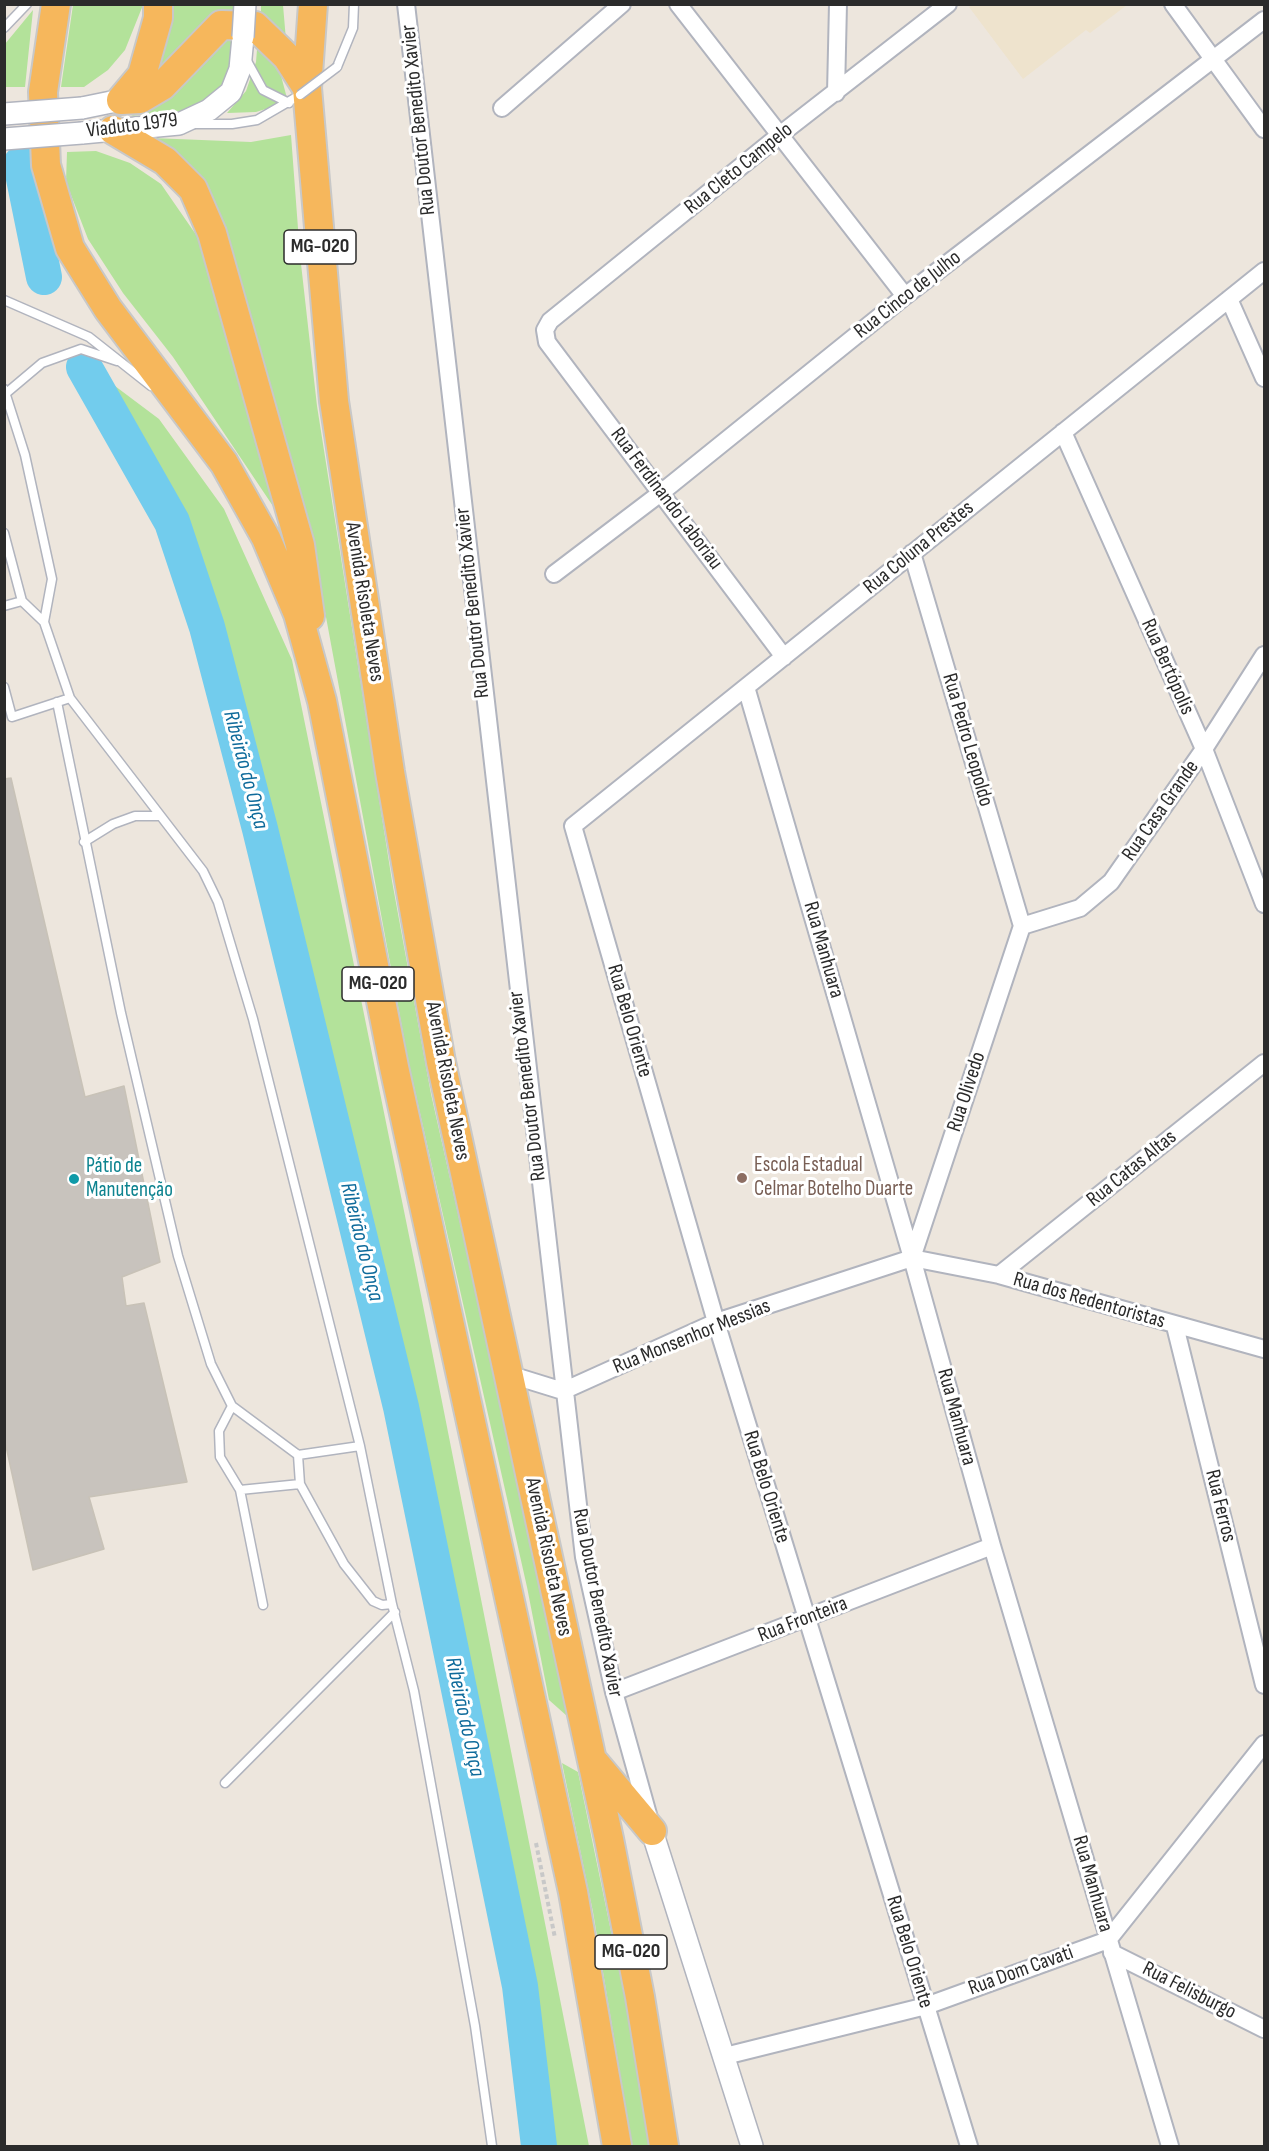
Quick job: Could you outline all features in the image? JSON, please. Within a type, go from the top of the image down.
[{"type":"highway","name":"MG-020","points":[[56,4],[43,92],[46,165],[70,248],[108,309],[224,463],[266,538],[298,614],[322,701],[394,1067],[571,1881],[617,2146]]},
{"type":"highway","name":"Avenida Risoleta Neves","points":[[313,4],[299,95],[334,401],[390,772],[441,1062],[592,1759],[640,1997],[664,2146]]},
{"type":"highway","points":[[121,100],[142,75],[159,9]]},
{"type":"highway","points":[[121,100],[140,99],[162,86],[221,25],[255,26],[287,57],[299,95]]},
{"type":"highway","points":[[113,130],[165,161],[193,189],[212,234],[300,545],[322,701]]},
{"type":"highway","points":[[592,1759],[652,1831]]},
{"type":"street","name":"Viaduto 1979","points":[[4,139],[179,124],[210,110],[231,92],[240,69],[245,4]]},
{"type":"street","name":"Rua Doutor Benedito Xavier","points":[[406,4],[563,1390],[584,1557],[614,1692],[652,1831],[725,2055],[752,2146]]},
{"type":"street","points":[[502,108],[622,4]]},
{"type":"street","points":[[678,4],[905,296]]},
{"type":"street","points":[[836,93],[838,4]]},
{"type":"street","name":"Rua Cleto Campelo","points":[[547,342],[545,330],[550,321],[781,134],[948,4]]},
{"type":"street","points":[[1173,4],[1264,129]]},
{"type":"street","name":"Rua Cinco de Julho","points":[[554,574],[662,492],[905,296],[1264,20]]},
{"type":"street","name":"Viaduto 1979","points":[[4,114],[82,108],[121,100]]},
{"type":"street","name":"Rua Coluna Prestes","points":[[573,826],[1264,271]]},
{"type":"street","points":[[1229,299],[1264,378]]},
{"type":"street","name":"Rua Ferdinando Laboriau","points":[[547,342],[784,657]]},
{"type":"street","name":"Rua Bertópolis","points":[[1064,432],[1204,749],[1264,904]]},
{"type":"street","name":"Rua Pedro Leopoldo","points":[[912,553],[1023,926]]},
{"type":"street","name":"Rua Casa Grande","points":[[1023,926],[1080,908],[1111,882],[1204,749],[1264,655]]},
{"type":"street","name":"Rua Manhuara","points":[[746,687],[912,1258],[992,1546],[1170,2146]]},
{"type":"street","name":"Rua Belo Oriente","points":[[573,826],[716,1322],[969,2146]]},
{"type":"street","name":"Rua Olivedo","points":[[912,1258],[1023,926]]},
{"type":"street","name":"Rua Catas Altas","points":[[999,1275],[1264,1063]]},
{"type":"street","name":"Rua Monsenhor Messias","points":[[563,1390],[716,1322],[912,1258]]},
{"type":"street","name":"Rua dos Redentoristas","points":[[912,1258],[999,1275],[1264,1349]]},
{"type":"street","name":"Rua Ferros","points":[[1175,1326],[1264,1685]]},
{"type":"street","points":[[508,1374],[563,1390]]},
{"type":"street","name":"Rua Fronteira","points":[[614,1692],[992,1546]]},
{"type":"street","points":[[1110,1946],[1264,1744]]},
{"type":"street","name":"Rua Dom Cavati","points":[[725,2055],[926,2006],[1110,1946]]},
{"type":"street","name":"Rua Felisburgo","points":[[1110,1946],[1264,2029]]},
{"type":"lane","points":[[4,28],[27,4]]},
{"type":"lane","points":[[179,124],[232,124],[256,120],[299,95],[337,67],[353,28],[354,4]]},
{"type":"lane","points":[[242,40],[249,67],[263,90],[299,95]]},
{"type":"lane","points":[[4,300],[89,338],[123,363],[176,407],[224,463]]},
{"type":"lane","points":[[44,622],[52,579],[25,455],[5,392],[42,363],[81,349],[123,363]]},
{"type":"lane","points":[[4,533],[22,601],[44,622],[70,698],[203,872],[218,902],[253,1019],[360,1446],[414,1691],[475,2026],[492,2146]]},
{"type":"lane","points":[[4,606],[22,601]]},
{"type":"lane","points":[[4,687],[12,717],[70,698]]},
{"type":"lane","points":[[57,702],[84,842],[178,1256],[210,1364],[232,1406],[298,1455],[360,1446]]},
{"type":"lane","points":[[84,842],[113,824],[135,816],[160,816]]},
{"type":"lane","points":[[232,1406],[219,1431],[220,1457],[240,1490],[263,1605]]},
{"type":"lane","points":[[298,1455],[300,1484],[351,1573],[373,1601],[394,1608]]},
{"type":"lane","points":[[240,1490],[300,1484]]},
{"type":"lane","points":[[225,1783],[394,1608]]},
{"type":"path","points":[[536,1842],[556,1948]]},
{"type":"shaded area","points":[[972,5],[1127,5],[1090,33],[1086,30],[1023,79],[969,7]]},
{"type":"green space","points":[[73,5],[143,5],[125,50],[108,70],[84,87],[61,87]]},
{"type":"green space","points":[[171,5],[236,5],[236,13],[151,84]]},
{"type":"green space","points":[[261,5],[283,5],[286,40],[261,20]]},
{"type":"green space","points":[[33,10],[25,87],[5,87],[5,44]]},
{"type":"green space","points":[[226,33],[235,36],[230,71],[217,94],[190,110],[131,116],[166,98]]},
{"type":"green space","points":[[258,37],[280,72],[288,102],[256,112],[227,113],[246,91],[256,62]]},
{"type":"green space","points":[[291,135],[300,255],[317,406],[392,881],[431,1094],[548,1614],[567,1716],[549,1700],[527,1587],[408,1060],[316,563],[233,284],[152,138],[251,142]]},
{"type":"green space","points":[[96,151],[130,163],[161,184],[199,239],[289,530],[173,357],[123,293],[88,239],[66,182],[67,152]]},
{"type":"green space","points":[[99,374],[159,419],[224,509],[292,660],[416,1270],[589,2146],[545,2146],[530,2019],[462,1672],[378,1281],[227,677],[181,527]]},
{"type":"green space","points":[[562,1763],[578,1772],[632,2033],[651,2146],[632,2146],[593,1912]]},
{"type":"building","name":"Pátio de Manutenção","points":[[11,778],[85,1097],[124,1086],[160,1262],[122,1277],[126,1306],[144,1303],[187,1482],[89,1497],[104,1549],[33,1570],[4,1437],[4,779]]},
{"type":"waterway","name":"Ribeirão do Onça","points":[[21,164],[44,277]]},
{"type":"waterway","name":"Ribeirão do Onça","points":[[84,367],[172,522],[207,627],[260,829],[401,1407],[520,1986],[539,2146]]},
{"type":"place","name":"Escola Estadual Celmar Botelho Duarte","points":[[742,1178]]},
{"type":"place","name":"Pátio de Manutenção","points":[[74,1179]]}]
